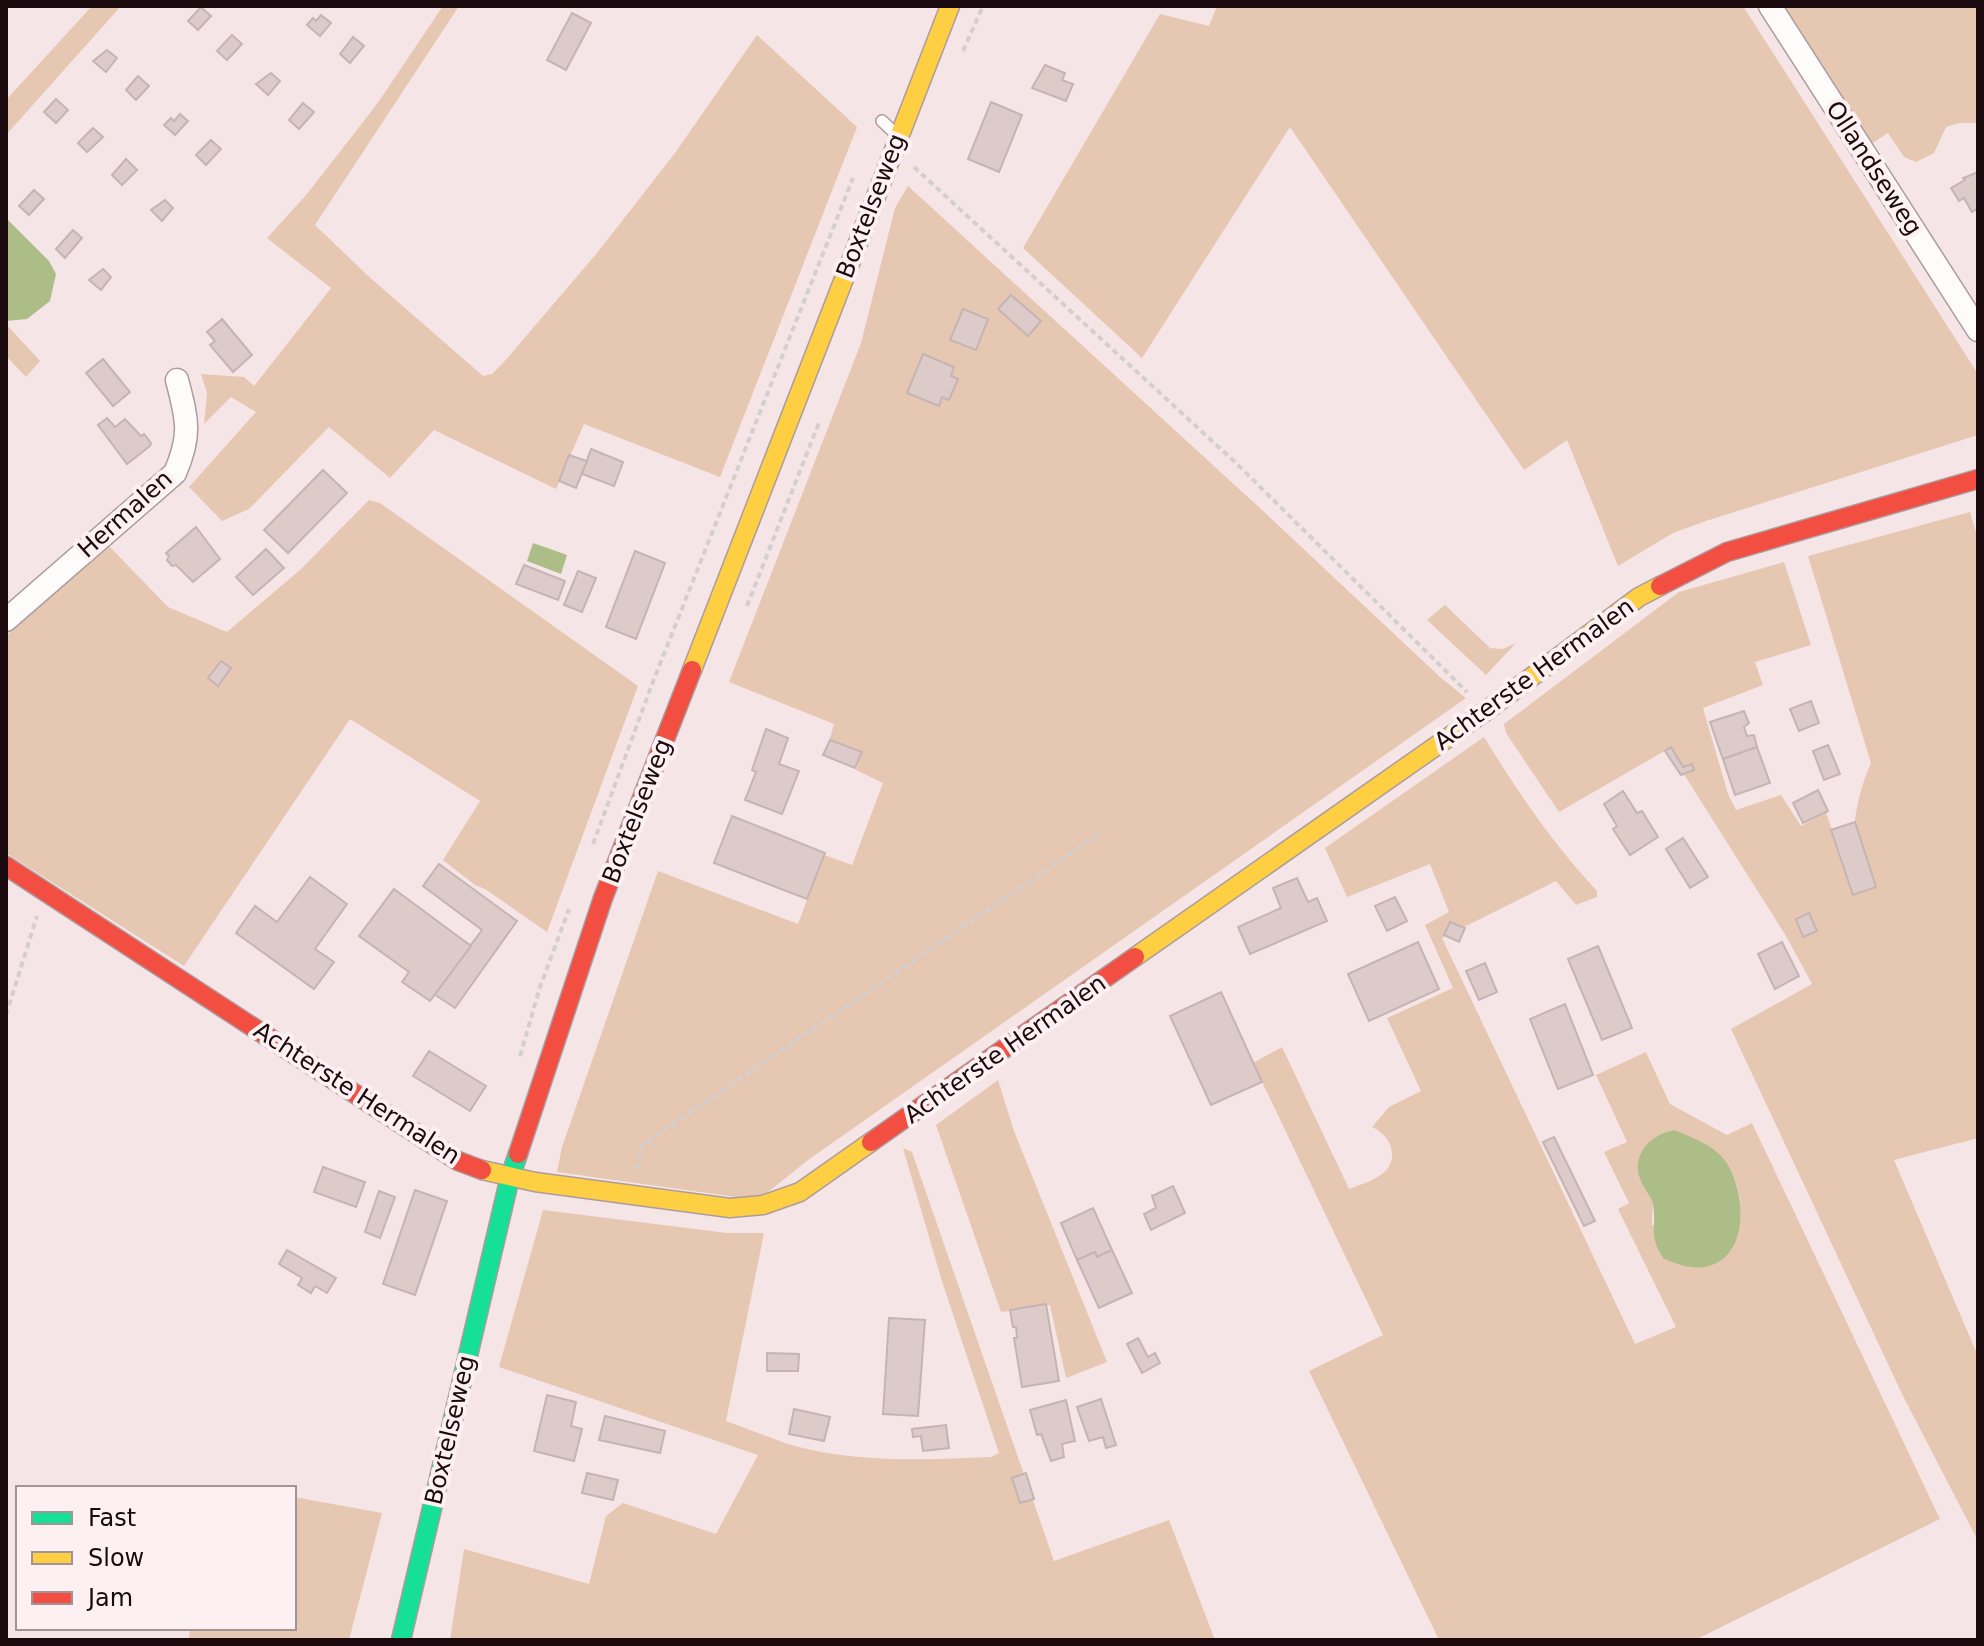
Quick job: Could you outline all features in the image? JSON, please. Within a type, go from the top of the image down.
[{"type":"street","name":"Boxtelseweg","points":[[401,1640],[510,1177],[603,898],[950,6]]},
{"type":"street","name":"Ollandseweg","points":[[1770,6],[1978,330]]},
{"type":"street","name":"Hermalen","points":[[6,620],[175,473],[185,449],[187,421],[177,380]]},
{"type":"street","name":"Achterste Hermalen","points":[[6,866],[458,1161],[510,1177],[634,1195],[730,1208],[763,1205],[800,1192],[1486,711],[1639,597],[1727,552],[1978,479]]},
{"type":"lane","points":[[882,121],[898,136]]},
{"type":"path","points":[[908,162],[1235,462],[1486,711]]},
{"type":"path","points":[[634,1195],[641,1146],[1099,834]]},
{"type":"path","points":[[6,1015],[45,890]]},
{"type":"shaded area","points":[[92,6],[121,6],[6,135],[6,100]]},
{"type":"shaded area","points":[[443,6],[459,6],[315,225],[483,376],[492,374],[503,363],[597,253],[675,153],[757,35],[857,127],[720,477],[584,424],[556,489],[434,430],[390,478],[329,427],[249,509],[222,521],[189,487],[256,412],[231,397],[204,424],[207,393],[201,374],[244,377],[254,386],[331,288],[267,238],[307,194],[377,104]]},
{"type":"shaded area","points":[[1217,6],[1743,6],[1978,374],[1978,435],[1673,533],[1618,566],[1567,440],[1524,470],[1290,127],[1142,358],[1023,248],[1160,14],[1209,26]]},
{"type":"shaded area","points":[[1783,6],[1978,6],[1978,123],[1946,127],[1934,153],[1916,162],[1904,157],[1888,133],[1871,144]]},
{"type":"shaded area","points":[[908,186],[1466,698],[808,1160],[767,1193],[750,1199],[557,1172],[562,1147],[658,871],[798,924],[824,855],[852,865],[883,783],[856,770],[862,753],[829,741],[834,724],[729,682],[861,343],[895,208]]},
{"type":"shaded area","points":[[6,218],[49,261],[56,274],[50,301],[27,319],[6,321]]},
{"type":"shaded area","points":[[6,324],[40,361],[26,377],[6,356]]},
{"type":"shaded area","points":[[369,500],[380,503],[638,686],[547,932],[443,860],[480,801],[350,719],[184,966],[6,853],[6,636],[109,546],[168,607],[227,632],[300,570]]},
{"type":"shaded area","points":[[1970,512],[1978,539],[1978,1138],[1894,1160],[1978,1356],[1978,1541],[1902,1394],[1731,1029],[1812,984],[1786,936],[1668,749],[1559,812],[1506,733],[1504,724],[1679,592],[1784,562],[1811,645],[1755,662],[1763,685],[1703,708],[1728,794],[1736,810],[1781,795],[1801,826],[1826,812],[1852,892],[1856,810],[1871,763],[1808,556]]},
{"type":"shaded area","points":[[533,543],[567,555],[561,574],[527,561]]},
{"type":"shaded area","points":[[1445,605],[1490,648],[1503,649],[1516,643],[1486,675],[1427,620]]},
{"type":"shaded area","points":[[1484,737],[1536,817],[1597,891],[1597,897],[1576,905],[1556,881],[1442,938],[1635,1344],[1676,1327],[1618,1209],[1629,1203],[1604,1152],[1627,1142],[1596,1075],[1646,1052],[1670,1104],[1727,1135],[1752,1123],[1940,1519],[1695,1640],[1439,1640],[1309,1371],[1383,1335],[1253,1063],[1282,1047],[1349,1189],[1386,1171],[1392,1150],[1385,1137],[1372,1127],[1389,1107],[1421,1091],[1387,1018],[1453,988],[1425,925],[1449,912],[1430,864],[1347,897],[1325,848]],"holes":[[[1674,1130],[1717,1155],[1734,1178],[1739,1192],[1739,1228],[1652,1225],[1653,1203],[1638,1162],[1647,1145],[1667,1131]]]},
{"type":"shaded area","points":[[998,1080],[1014,1131],[1107,1362],[1066,1378],[1050,1305],[1001,1312],[936,1125]]},
{"type":"shaded area","points":[[1674,1130],[1717,1152],[1736,1183],[1741,1216],[1734,1246],[1725,1257],[1706,1267],[1664,1259],[1655,1238],[1653,1204],[1638,1172],[1640,1155],[1650,1141]]},
{"type":"shaded area","points":[[903,1148],[912,1152],[1054,1561],[1169,1520],[1215,1640],[450,1640],[464,1549],[589,1584],[606,1516],[623,1503],[716,1534],[758,1455],[499,1367],[543,1210],[727,1233],[764,1233],[726,1421],[795,1446],[868,1458],[991,1457],[999,1453],[941,1278]]},
{"type":"shaded area","points":[[296,1497],[382,1513],[349,1640],[188,1640],[190,1630],[296,1630]]},
{"type":"building","points":[[201,7],[211,16],[198,30],[188,21]]},
{"type":"building","points":[[572,13],[591,23],[566,70],[547,60]]},
{"type":"building","points":[[321,15],[331,23],[320,36],[307,25]]},
{"type":"building","points":[[232,35],[242,44],[227,60],[217,51]]},
{"type":"building","points":[[353,37],[364,46],[350,63],[340,54]]},
{"type":"building","points":[[107,50],[117,58],[106,72],[93,61]]},
{"type":"building","points":[[1045,65],[1065,73],[1062,80],[1073,84],[1066,101],[1032,88]]},
{"type":"building","points":[[271,73],[280,81],[268,95],[256,84]]},
{"type":"building","points":[[138,76],[149,86],[136,100],[126,90]]},
{"type":"building","points":[[56,99],[68,110],[56,123],[44,112]]},
{"type":"building","points":[[991,102],[1022,115],[999,172],[968,159]]},
{"type":"building","points":[[303,103],[314,112],[299,129],[289,120]]},
{"type":"building","points":[[180,114],[188,121],[175,135],[164,125]]},
{"type":"building","points":[[93,128],[103,137],[87,152],[78,143]]},
{"type":"building","points":[[211,140],[221,149],[206,165],[196,155]]},
{"type":"building","points":[[126,159],[137,170],[122,185],[112,175]]},
{"type":"building","points":[[1978,172],[1978,208],[1972,212],[1964,198],[1959,201],[1951,188],[1965,180],[1963,178]]},
{"type":"building","points":[[34,190],[44,199],[29,215],[19,206]]},
{"type":"building","points":[[165,200],[173,208],[162,221],[151,210]]},
{"type":"building","points":[[73,230],[82,238],[65,258],[56,249]]},
{"type":"building","points":[[103,269],[111,277],[101,290],[89,280]]},
{"type":"building","points":[[1011,295],[1041,321],[1028,336],[998,309]]},
{"type":"building","points":[[963,309],[988,319],[976,350],[950,340]]},
{"type":"building","points":[[222,319],[252,355],[233,372],[210,345],[215,341],[207,332]]},
{"type":"building","points":[[923,354],[954,367],[951,376],[958,379],[949,400],[942,397],[939,406],[907,393]]},
{"type":"building","points":[[103,359],[130,392],[113,406],[86,373]]},
{"type":"building","points":[[107,418],[115,427],[125,419],[141,436],[144,434],[150,446],[127,464],[98,425]]},
{"type":"building","points":[[591,449],[623,462],[614,486],[582,474]]},
{"type":"building","points":[[569,455],[587,461],[576,488],[559,481]]},
{"type":"building","points":[[323,470],[347,493],[288,553],[264,530]]},
{"type":"building","points":[[196,527],[220,559],[193,582],[176,565],[172,566],[166,553]]},
{"type":"building","points":[[266,549],[284,568],[253,595],[236,577]]},
{"type":"building","points":[[635,551],[665,563],[636,639],[606,627]]},
{"type":"building","points":[[524,565],[565,581],[558,600],[516,584]]},
{"type":"building","points":[[578,571],[596,578],[582,612],[564,605]]},
{"type":"building","points":[[221,661],[231,668],[218,686],[208,678]]},
{"type":"building","points":[[1811,701],[1819,723],[1799,731],[1790,709]]},
{"type":"building","points":[[1744,711],[1749,723],[1744,727],[1747,736],[1754,735],[1757,747],[1723,759],[1710,722]]},
{"type":"building","points":[[766,729],[788,738],[779,764],[799,771],[782,814],[745,800],[756,772],[752,770]]},
{"type":"building","points":[[830,740],[862,752],[855,768],[823,755]]},
{"type":"building","points":[[1828,745],[1840,774],[1824,780],[1813,751]]},
{"type":"building","points":[[1671,747],[1683,767],[1692,764],[1694,770],[1681,775],[1665,751]]},
{"type":"building","points":[[1757,747],[1770,783],[1735,795],[1723,759]]},
{"type":"building","points":[[1818,790],[1828,811],[1803,823],[1793,803]]},
{"type":"building","points":[[1623,791],[1637,813],[1642,811],[1658,837],[1630,855],[1613,829],[1617,826],[1604,804]]},
{"type":"building","points":[[732,816],[825,853],[807,899],[714,863]]},
{"type":"building","points":[[1855,822],[1876,887],[1853,895],[1831,830]]},
{"type":"building","points":[[1683,838],[1708,877],[1690,888],[1666,849]]},
{"type":"building","points":[[439,864],[517,921],[455,1008],[434,994],[482,930],[423,886]]},
{"type":"building","points":[[310,877],[347,904],[315,949],[334,962],[314,989],[236,933],[255,906],[277,922]]},
{"type":"building","points":[[1297,878],[1308,902],[1317,898],[1327,921],[1250,954],[1238,927],[1281,908],[1273,888]]},
{"type":"building","points":[[394,889],[471,946],[430,1001],[402,982],[409,972],[359,936]]},
{"type":"building","points":[[1395,897],[1407,921],[1387,931],[1375,906]]},
{"type":"building","points":[[1809,913],[1817,931],[1803,937],[1796,919]]},
{"type":"building","points":[[1450,922],[1465,928],[1459,942],[1444,935]]},
{"type":"building","points":[[1418,942],[1439,989],[1369,1021],[1348,974]]},
{"type":"building","points":[[1782,942],[1799,976],[1775,989],[1758,954]]},
{"type":"building","points":[[1598,946],[1632,1028],[1602,1040],[1568,959]]},
{"type":"building","points":[[1485,963],[1497,992],[1479,1000],[1466,971]]},
{"type":"building","points":[[1221,992],[1262,1082],[1211,1105],[1170,1016]]},
{"type":"building","points":[[1565,1004],[1593,1075],[1558,1089],[1530,1019]]},
{"type":"building","points":[[429,1051],[486,1086],[470,1111],[413,1076]]},
{"type":"building","points":[[1554,1137],[1595,1221],[1584,1226],[1543,1142]]},
{"type":"building","points":[[323,1167],[365,1182],[356,1207],[314,1192]]},
{"type":"building","points":[[1173,1186],[1185,1213],[1151,1230],[1144,1214],[1156,1208],[1152,1196]]},
{"type":"building","points":[[415,1190],[447,1201],[415,1295],[383,1284]]},
{"type":"building","points":[[379,1191],[395,1197],[380,1238],[365,1232]]},
{"type":"building","points":[[1093,1208],[1112,1250],[1097,1257],[1095,1252],[1077,1260],[1061,1223]]},
{"type":"building","points":[[287,1250],[336,1278],[327,1293],[315,1286],[311,1293],[298,1285],[302,1278],[279,1264]]},
{"type":"building","points":[[1112,1250],[1132,1293],[1099,1308],[1077,1260],[1095,1252],[1097,1257]]},
{"type":"building","points":[[1046,1304],[1059,1381],[1022,1387],[1014,1338],[1017,1338],[1016,1327],[1013,1327],[1010,1310]]},
{"type":"building","points":[[889,1318],[925,1320],[918,1416],[883,1414]]},
{"type":"building","points":[[1138,1338],[1148,1357],[1155,1353],[1160,1363],[1142,1373],[1127,1344]]},
{"type":"building","points":[[767,1353],[799,1354],[798,1371],[767,1371]]},
{"type":"building","points":[[547,1395],[576,1402],[571,1426],[582,1429],[574,1461],[534,1451]]},
{"type":"building","points":[[1101,1399],[1116,1445],[1106,1448],[1103,1437],[1089,1441],[1077,1407]]},
{"type":"building","points":[[1066,1400],[1075,1441],[1062,1444],[1064,1457],[1051,1461],[1041,1434],[1037,1435],[1030,1410]]},
{"type":"building","points":[[794,1409],[830,1417],[824,1441],[789,1434]]},
{"type":"building","points":[[605,1416],[665,1431],[660,1453],[599,1440]]},
{"type":"building","points":[[946,1425],[949,1448],[923,1451],[921,1436],[913,1437],[912,1429]]},
{"type":"building","points":[[587,1473],[618,1480],[613,1500],[582,1493]]},
{"type":"building","points":[[1026,1473],[1034,1499],[1020,1503],[1012,1478]]},
{"type":"traffic: fast","points":[[401,1640],[518,1154]]},
{"type":"traffic: slow","points":[[692,670],[950,6]]},
{"type":"traffic: slow","points":[[1135,957],[1486,711],[1639,597],[1660,586]]},
{"type":"traffic: slow","points":[[482,1170],[535,1182],[730,1208],[763,1205],[800,1192],[871,1142]]},
{"type":"traffic: jam","points":[[1660,586],[1727,552],[1978,479]]},
{"type":"traffic: jam","points":[[518,1154],[603,898],[692,670]]},
{"type":"traffic: jam","points":[[6,866],[458,1161],[482,1170]]},
{"type":"traffic: jam","points":[[871,1142],[1135,957]]}]
